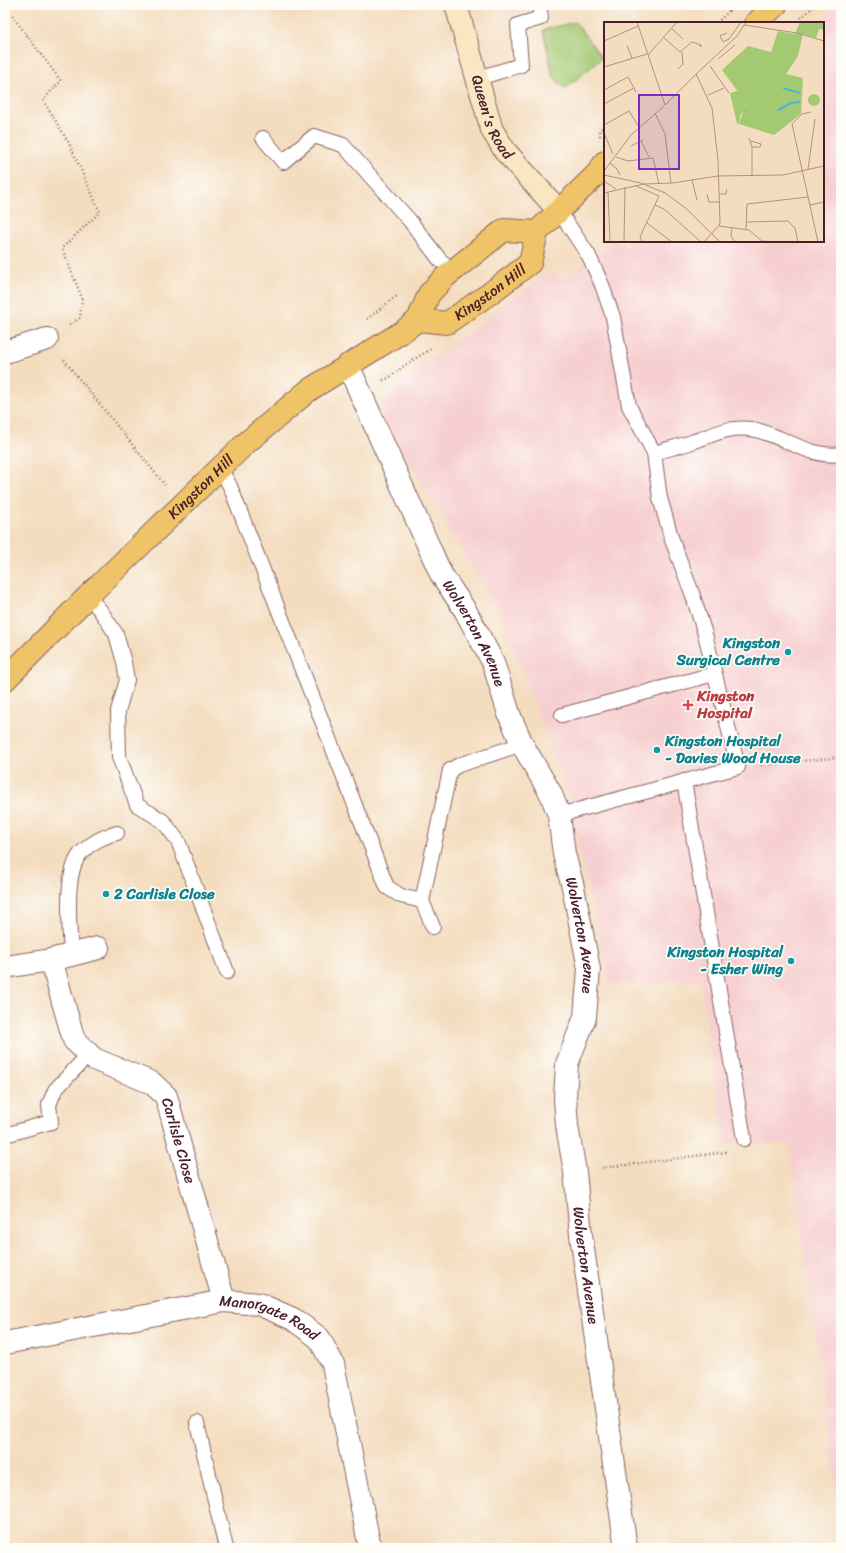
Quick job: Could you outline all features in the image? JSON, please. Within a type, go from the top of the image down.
[{"type":"main road","name":"Queen's Road","points":[[456,5],[492,130],[505,151],[559,211]]},
{"type":"main road","points":[[757,22],[776,5]]},
{"type":"main road","points":[[418,320],[429,294],[452,270],[504,230],[537,232],[598,173],[604,164]]},
{"type":"main road","name":"Kingston Hill","points":[[8,672],[245,444],[309,390],[402,332],[418,320],[447,323],[489,294],[530,263],[537,232]]},
{"type":"street","points":[[5,352],[47,339]]},
{"type":"street","name":"Wolverton Avenue","points":[[348,365],[441,574],[465,610],[494,662],[509,714],[522,744],[551,794],[560,815],[564,854],[573,887],[589,969],[585,1017],[567,1064],[565,1098],[566,1119],[581,1235],[626,1548]]},
{"type":"street","points":[[5,967],[61,957],[98,948]]},
{"type":"street","name":"Carlisle Close","points":[[61,957],[74,1040],[94,1059],[152,1083],[166,1096],[224,1301]]},
{"type":"street","name":"Manorgate Road","points":[[5,1343],[224,1301],[259,1304],[293,1319],[319,1338],[333,1364],[370,1548]]},
{"type":"lane","points":[[478,78],[521,65],[518,25],[541,18],[539,5]]},
{"type":"lane","points":[[263,138],[283,162],[314,136],[343,145],[410,221],[440,260],[452,270]]},
{"type":"lane","points":[[559,211],[589,256],[602,285],[613,317],[629,406],[654,453],[660,498],[672,540],[692,593],[738,767],[560,815]]},
{"type":"lane","points":[[654,453],[692,443],[716,432],[731,428],[752,429],[814,452],[841,454]]},
{"type":"lane","points":[[220,468],[230,486],[387,887],[401,896],[422,902]]},
{"type":"lane","points":[[88,596],[100,610],[116,634],[124,662],[126,680],[118,711],[119,757],[137,805],[163,820],[178,841],[227,972]]},
{"type":"lane","points":[[562,715],[714,674]]},
{"type":"lane","points":[[433,927],[422,902],[450,770],[459,765],[522,744]]},
{"type":"lane","points":[[684,781],[744,1139]]},
{"type":"lane","points":[[61,957],[72,870],[81,852],[103,837],[117,833]]},
{"type":"lane","points":[[5,1135],[51,1122],[49,1105],[55,1090],[89,1054]]},
{"type":"lane","points":[[197,1423],[226,1548]]},
{"type":"path","points":[[718,22],[735,5]]},
{"type":"path","points":[[797,22],[815,5]]},
{"type":"path","points":[[5,6],[61,81],[43,100],[69,143],[100,212],[62,248],[82,298],[80,318],[47,339],[163,483],[170,489]]},
{"type":"path","points":[[389,378],[405,365]]},
{"type":"path","points":[[738,767],[841,757]]},
{"type":"path","points":[[574,1172],[746,1150],[744,1139]]},
{"type":"shaded area","name":"Kingston Hospital","points":[[836,5],[841,5],[841,1518],[789,1143],[725,1144],[700,980],[610,985],[565,786],[505,623],[380,412],[390,391],[548,272],[564,278],[610,247],[610,242],[824,242],[824,22],[819,22]]},
{"type":"green space","points":[[575,22],[602,58],[565,89],[553,76],[543,30]]},
{"type":"place","name":"Kingston Surgical Centre","points":[[788,652]]},
{"type":"place","name":"Kingston Hospital","points":[[688,705]]},
{"type":"place","name":"Kingston Hospital - Davies Wood House","points":[[657,750]]},
{"type":"place","name":"2 Carlisle Close","points":[[106,894]]},
{"type":"place","name":"Kingston Hospital - Esher Wing","points":[[791,961]]}]
